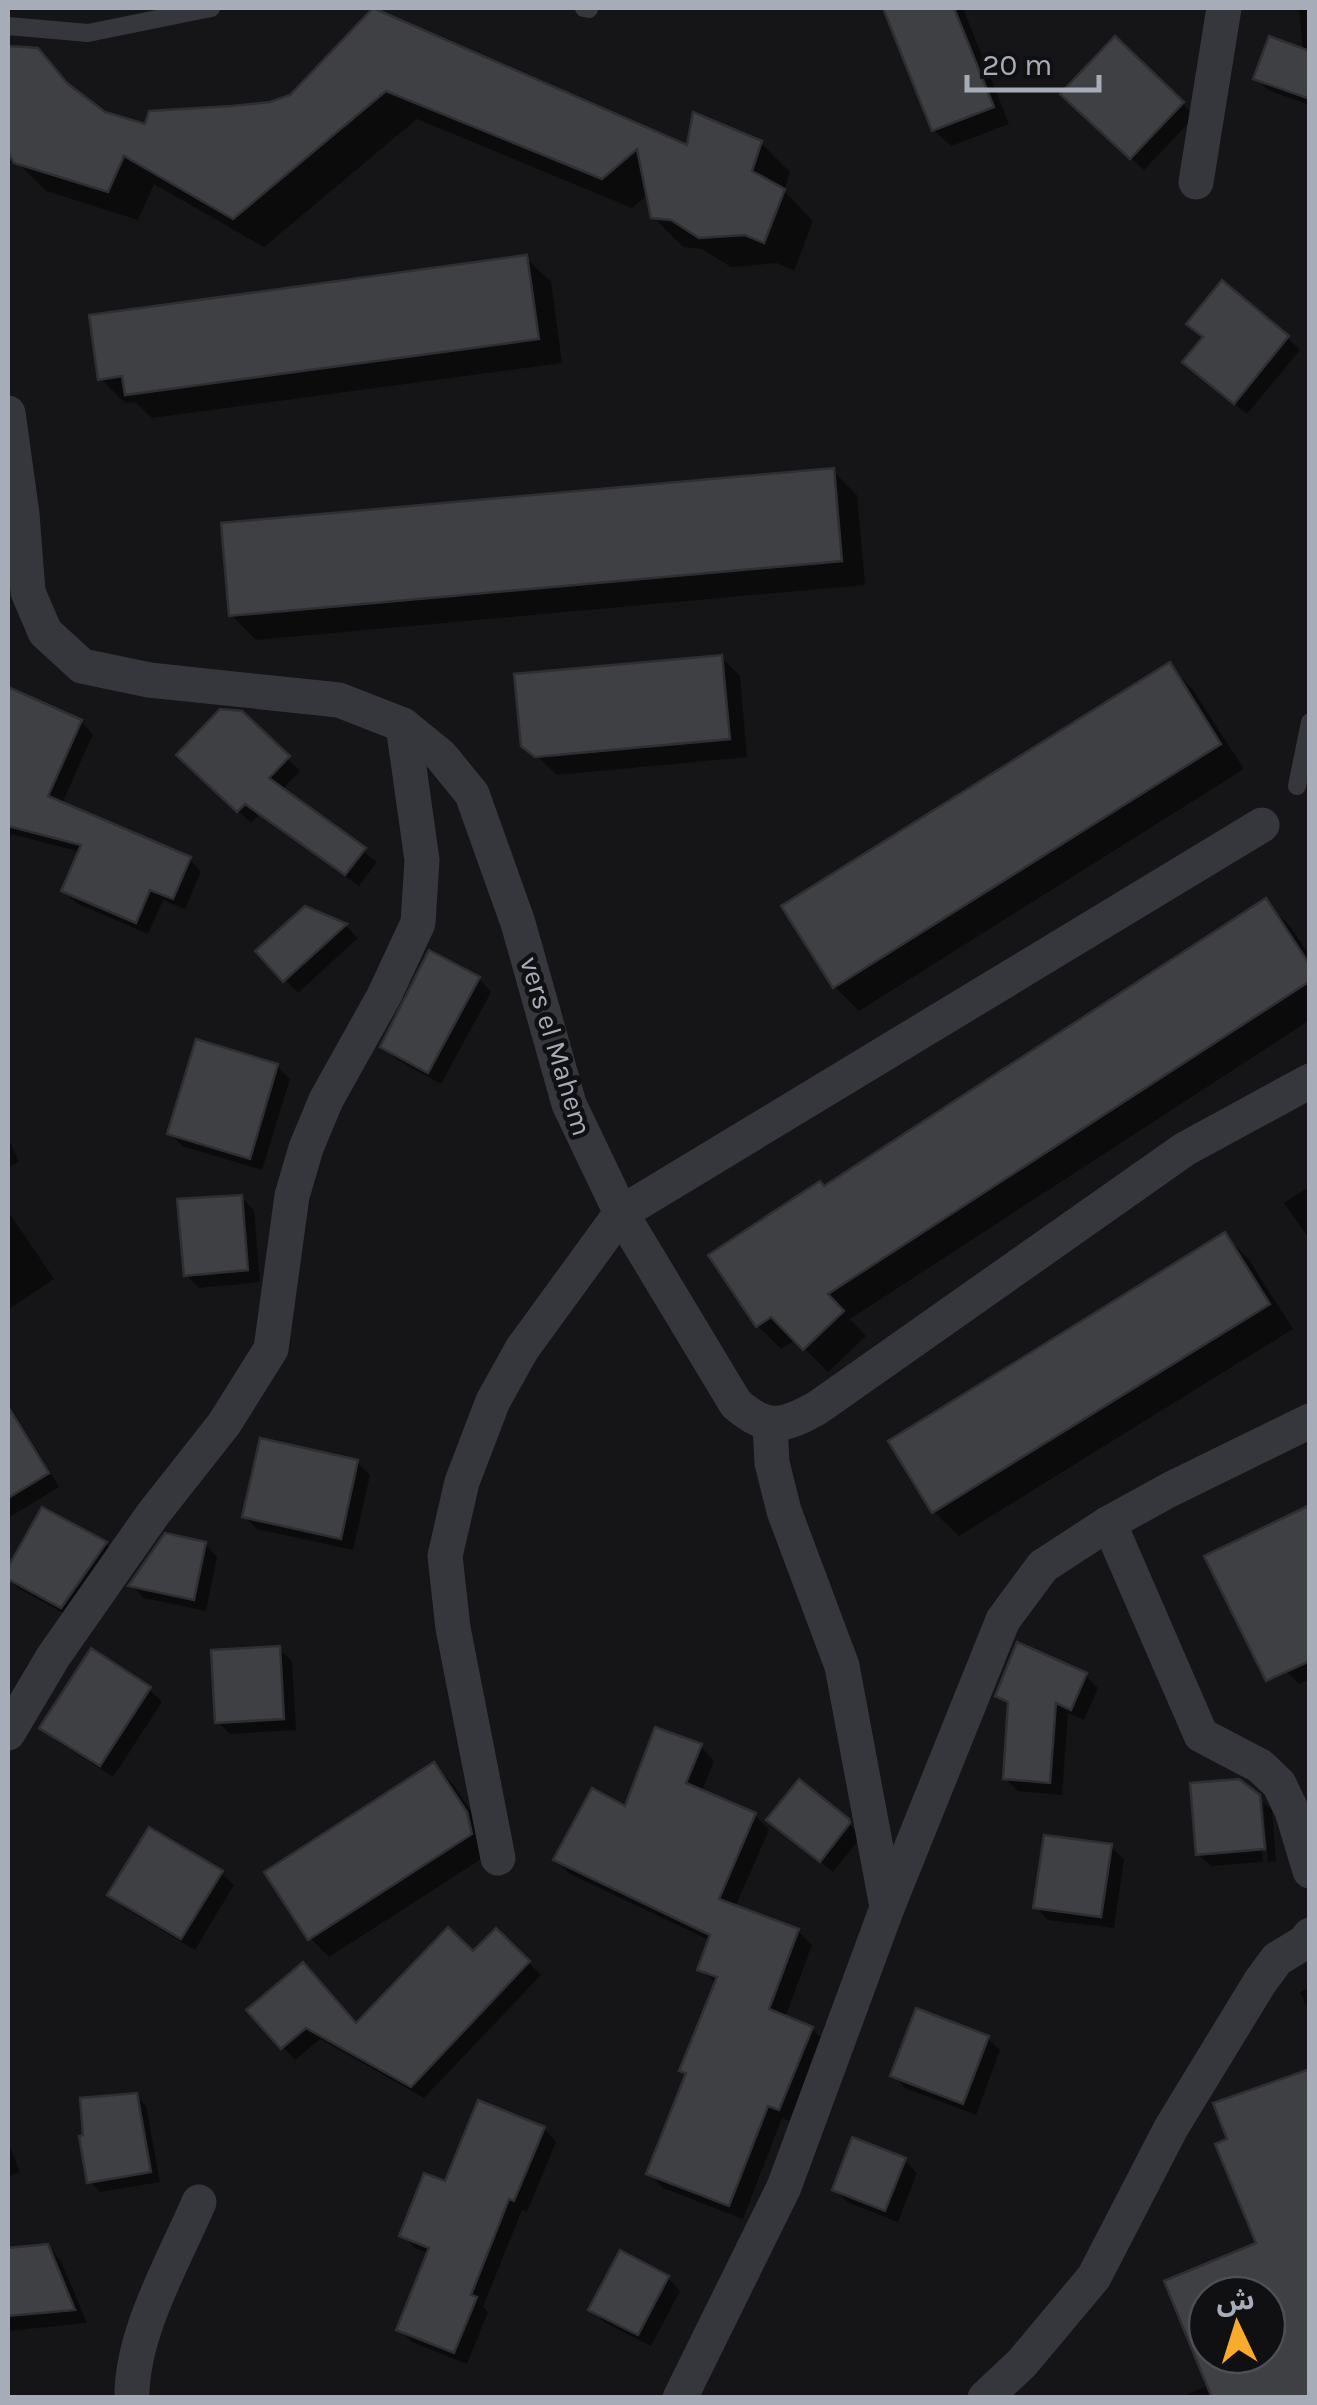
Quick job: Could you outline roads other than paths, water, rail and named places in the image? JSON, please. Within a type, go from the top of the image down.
[{"type":"street","points":[[1196,182],[1224,8]]},
{"type":"street","name":"vers el Mahem","points":[[8,413],[28,592],[46,632],[82,666],[149,680],[338,700],[403,726],[441,756],[472,794],[518,922],[570,1104],[621,1213],[736,1404],[752,1418],[770,1424]]},
{"type":"street","points":[[8,1732],[52,1658],[153,1514],[224,1424],[271,1348],[292,1196],[306,1148],[326,1100],[384,996],[418,923],[422,860],[403,726]]},
{"type":"street","points":[[498,1858],[453,1628],[444,1556],[462,1482],[493,1402],[522,1349],[621,1213],[1262,825]]},
{"type":"street","points":[[887,1908],[842,1666],[784,1511],[772,1463],[770,1424],[794,1420],[817,1408],[1185,1149],[1310,1081]]},
{"type":"street","points":[[680,2398],[784,2187],[887,1908],[1003,1620],[1043,1566],[1109,1523],[1310,1421]]},
{"type":"street","points":[[1109,1523],[1201,1735],[1260,1766],[1278,1784],[1292,1811],[1310,1871]]},
{"type":"street","points":[[985,2398],[1022,2363],[1094,2277],[1171,2128],[1260,1982],[1277,1959],[1310,1935]]},
{"type":"street","points":[[132,2398],[141,2338],[199,2202]]},
{"type":"lane","points":[[8,26],[88,32],[211,8]]},
{"type":"lane","points":[[1297,786],[1310,722]]}]
